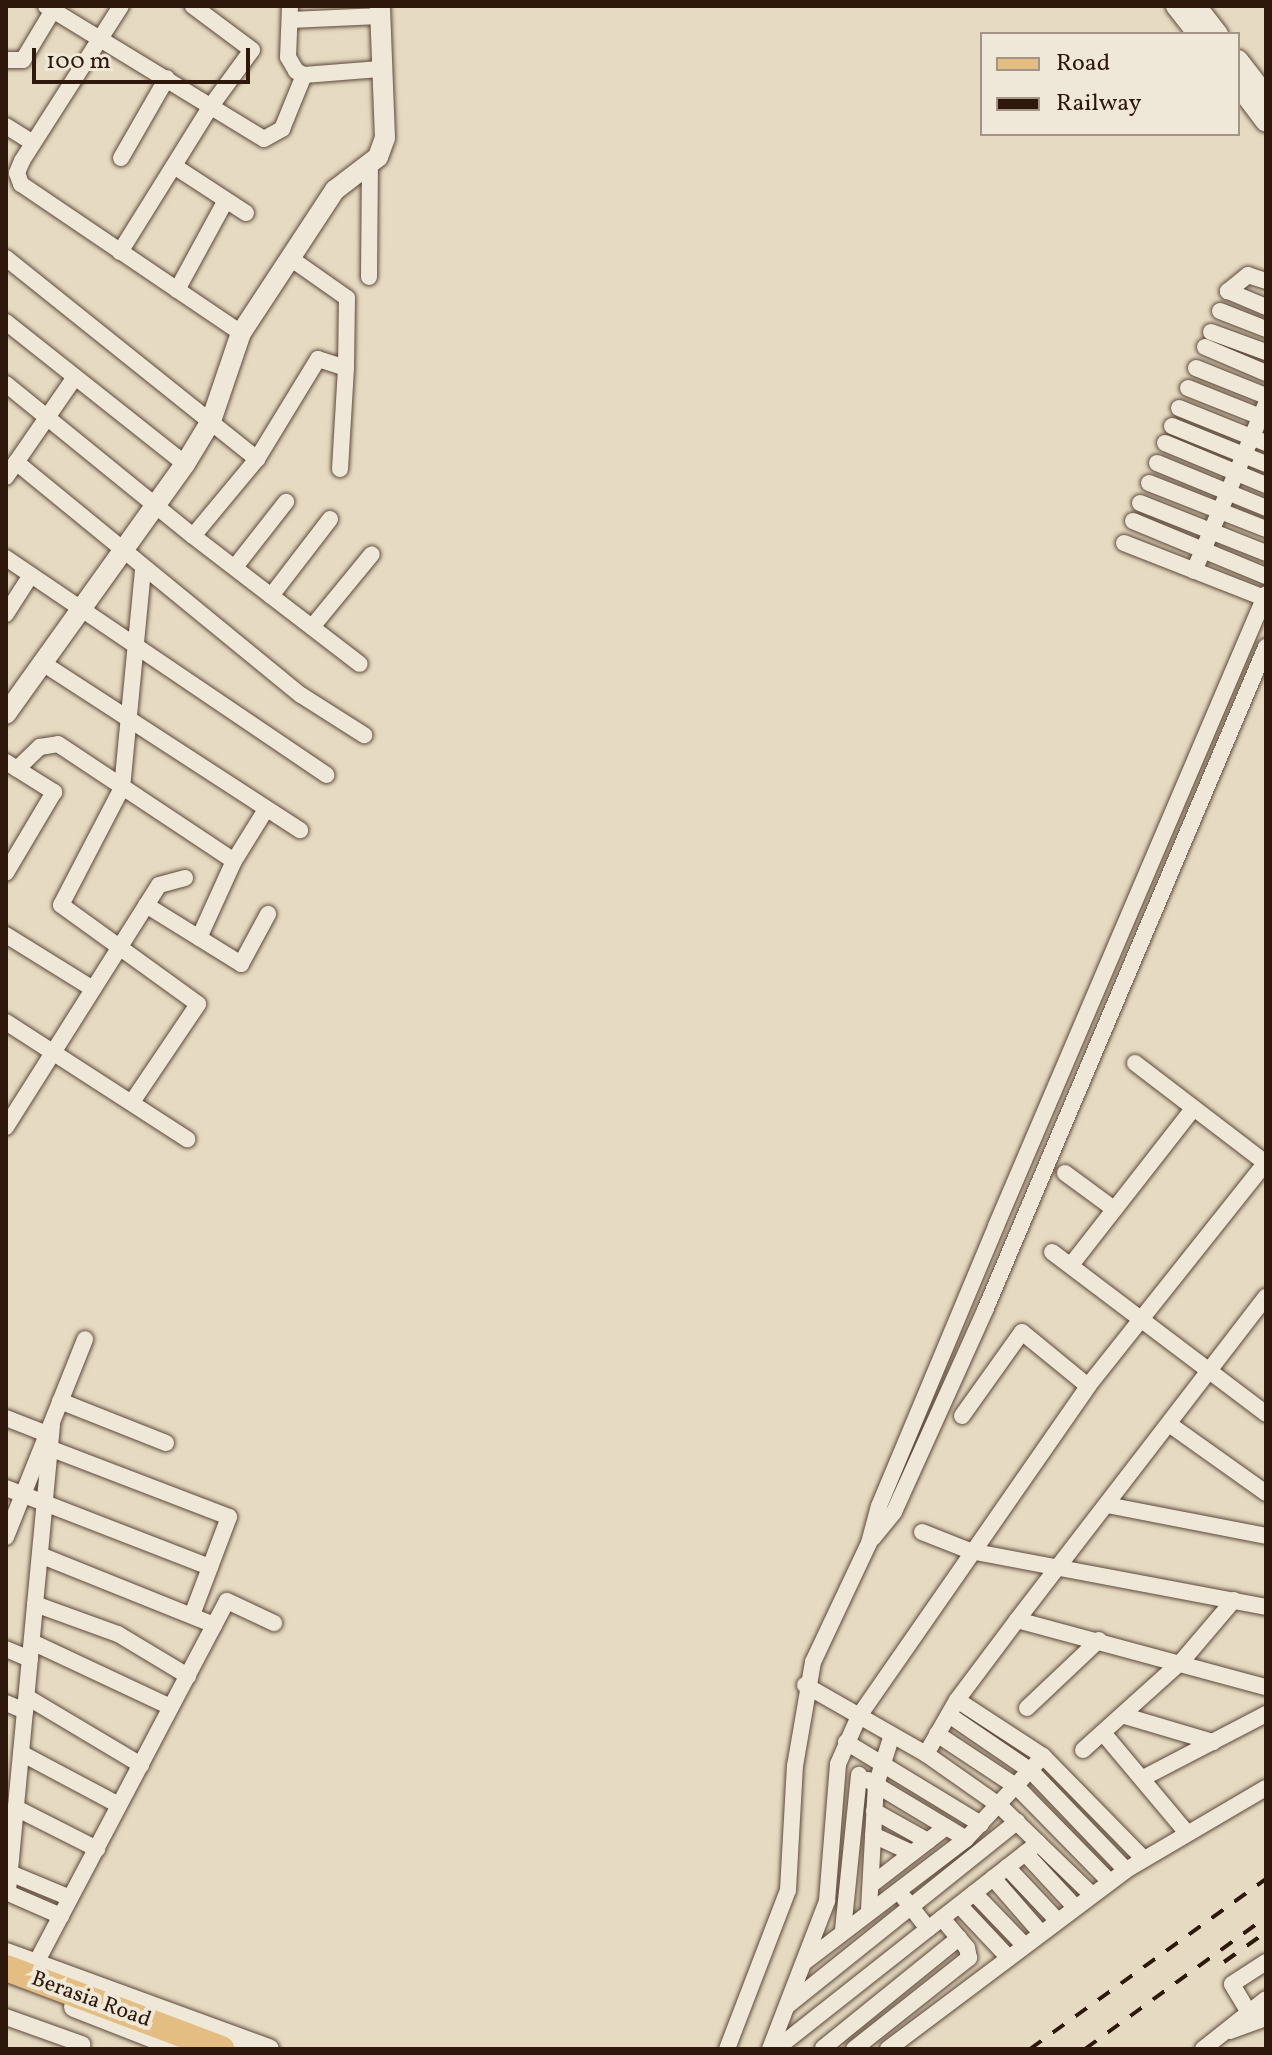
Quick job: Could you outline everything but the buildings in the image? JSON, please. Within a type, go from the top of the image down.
[{"type":"main road","name":"Berasia Road","points":[[6,1968],[221,2049]]},
{"type":"street","points":[[121,6],[33,143],[17,173],[21,184],[241,333]]},
{"type":"street","points":[[120,252],[211,106],[252,50],[193,6]]},
{"type":"street","points":[[1176,6],[1196,32]]},
{"type":"street","points":[[1196,6],[1216,32]]},
{"type":"street","points":[[6,60],[23,60],[50,8],[264,139],[273,137],[298,99],[304,75]]},
{"type":"street","points":[[6,714],[12,691],[41,662],[185,464],[211,421],[241,333],[290,258],[335,190],[370,165],[385,138],[380,11],[290,13],[288,57],[304,75]]},
{"type":"street","points":[[1240,63],[1266,96]]},
{"type":"street","points":[[304,75],[380,69]]},
{"type":"street","points":[[121,158],[167,78]]},
{"type":"street","points":[[1240,88],[1266,122]]},
{"type":"street","points":[[6,126],[33,143]]},
{"type":"street","points":[[369,277],[370,165]]},
{"type":"street","points":[[174,166],[246,213]]},
{"type":"street","points":[[177,290],[226,200]]},
{"type":"street","points":[[6,258],[257,459]]},
{"type":"street","points":[[290,258],[347,298],[340,469]]},
{"type":"street","points":[[1266,281],[1248,275],[1228,291],[1266,307]]},
{"type":"street","points":[[1220,311],[1266,329]]},
{"type":"street","points":[[6,322],[185,464]]},
{"type":"street","points":[[1266,352],[1208,339],[1266,373]]},
{"type":"street","points":[[193,536],[257,459],[318,359],[346,368]]},
{"type":"street","points":[[1196,368],[1266,396]]},
{"type":"street","points":[[75,377],[9,471],[122,551],[331,718],[364,735]]},
{"type":"street","points":[[6,384],[193,536],[360,664]]},
{"type":"street","points":[[1188,388],[1264,413],[1259,440],[1244,455],[1194,571]]},
{"type":"street","points":[[1179,408],[1259,440]]},
{"type":"street","points":[[1172,426],[1266,464]]},
{"type":"street","points":[[1165,443],[1266,485]]},
{"type":"street","points":[[1157,463],[1266,508]]},
{"type":"street","points":[[1149,483],[1266,529]]},
{"type":"street","points":[[235,567],[286,502]]},
{"type":"street","points":[[1140,503],[1266,553]]},
{"type":"street","points":[[271,596],[330,519]]},
{"type":"street","points":[[1133,521],[1266,576]]},
{"type":"street","points":[[727,2049],[788,1890],[805,1685],[869,1543],[879,1506],[1000,1216],[1265,596],[1124,543]]},
{"type":"street","points":[[312,627],[372,554]]},
{"type":"street","points":[[6,558],[327,775]]},
{"type":"street","points":[[132,1102],[198,1004],[61,905],[122,788],[143,568]]},
{"type":"street","points":[[6,614],[31,575]]},
{"type":"street","points":[[869,1543],[894,1512],[1266,647]]},
{"type":"street","points":[[41,662],[265,811],[300,830]]},
{"type":"street","points":[[6,873],[54,792],[12,765],[40,747],[58,744],[234,861]]},
{"type":"street","points":[[199,938],[234,861],[265,811]]},
{"type":"street","points":[[6,1127],[159,885],[185,878]]},
{"type":"street","points":[[146,905],[241,964],[268,914]]},
{"type":"street","points":[[6,935],[93,989]]},
{"type":"street","points":[[6,1022],[187,1139]]},
{"type":"street","points":[[773,2049],[827,1901],[838,1764],[859,1716],[970,1551],[1088,1386],[1266,1162],[1135,1063]]},
{"type":"street","points":[[1071,1265],[1193,1109]]},
{"type":"street","points":[[1065,1173],[1114,1209]]},
{"type":"street","points":[[1000,1216],[1017,1226]]},
{"type":"street","points":[[1052,1252],[1266,1413]]},
{"type":"street","points":[[926,1754],[953,1708],[1057,1566],[1266,1297]]},
{"type":"street","points":[[962,1416],[1022,1332],[1088,1386]]},
{"type":"street","points":[[6,1537],[85,1339]]},
{"type":"street","points":[[60,1401],[166,1443]]},
{"type":"street","points":[[6,1418],[229,1517],[192,1615]]},
{"type":"street","points":[[1169,1424],[1266,1493]]},
{"type":"street","points":[[48,1438],[45,1504],[21,1753],[13,1768],[16,1808],[8,1893],[61,1916]]},
{"type":"street","points":[[6,1488],[210,1567]]},
{"type":"street","points":[[1107,1505],[1266,1536]]},
{"type":"street","points":[[922,1532],[970,1551],[1266,1607]]},
{"type":"street","points":[[40,1555],[214,1625]]},
{"type":"street","points":[[1083,1750],[1125,1716],[1182,1661],[1234,1600]]},
{"type":"street","points":[[36,1963],[227,1601],[274,1623]]},
{"type":"street","points":[[35,1604],[118,1634],[188,1676]]},
{"type":"street","points":[[1017,1620],[1182,1661],[1266,1687]]},
{"type":"street","points":[[1027,1708],[1099,1640]]},
{"type":"street","points":[[6,1649],[31,1650],[171,1707]]},
{"type":"street","points":[[805,1685],[926,1754],[1000,1806],[1017,1822],[1075,1907]]},
{"type":"street","points":[[6,1703],[26,1704],[141,1765]]},
{"type":"street","points":[[953,1708],[1043,1756],[1144,1859]]},
{"type":"street","points":[[953,1708],[1031,1771],[1126,1870]]},
{"type":"street","points":[[1143,1778],[1266,1714]]},
{"type":"street","points":[[1125,1716],[1213,1742]]},
{"type":"street","points":[[937,1734],[1017,1787],[1110,1882]]},
{"type":"street","points":[[1104,1734],[1187,1833]]},
{"type":"street","points":[[869,1909],[876,1785],[892,1735]]},
{"type":"street","points":[[846,1742],[981,1824]]},
{"type":"street","points":[[21,1753],[119,1805]]},
{"type":"street","points":[[803,1964],[869,1909],[966,1839],[1000,1806],[1043,1756]]},
{"type":"street","points":[[838,1764],[966,1839]]},
{"type":"street","points":[[843,1930],[859,1775]]},
{"type":"street","points":[[888,2049],[1007,1956],[1126,1870],[1266,1788]]},
{"type":"street","points":[[16,1808],[97,1849]]},
{"type":"street","points":[[874,1811],[928,1841]]},
{"type":"street","points":[[786,2007],[1017,1822]]},
{"type":"street","points":[[871,1885],[946,1827]]},
{"type":"street","points":[[873,1835],[912,1853]]},
{"type":"street","points":[[1032,1848],[1092,1895]]},
{"type":"street","points":[[773,2049],[1032,1848]]},
{"type":"street","points":[[872,1855],[895,1866]]},
{"type":"street","points":[[9,1862],[70,1898]]},
{"type":"street","points":[[1007,1867],[1057,1920]]},
{"type":"street","points":[[993,1878],[1040,1932]]},
{"type":"street","points":[[898,1891],[928,1929]]},
{"type":"street","points":[[974,1893],[1023,1944]]},
{"type":"street","points":[[959,1905],[1007,1956]]},
{"type":"street","points":[[854,2049],[969,1958],[959,1938],[942,1918]]},
{"type":"street","points":[[805,2025],[823,2048],[959,1938]]},
{"type":"street","points":[[6,1953],[269,2049]]},
{"type":"street","points":[[1248,2011],[1232,1984],[1266,1962]]},
{"type":"street","points":[[870,1974],[915,2028]]},
{"type":"street","points":[[6,1982],[182,2049]]},
{"type":"street","points":[[1203,2049],[1266,1999]]},
{"type":"street","points":[[6,2017],[81,2047],[91,2014]]},
{"type":"street","points":[[1225,2031],[1266,2018]]},
{"type":"railway","points":[[1030,2049],[1266,1879]]},
{"type":"railway","points":[[1085,2049],[1266,1917]]},
{"type":"railway","points":[[1224,1962],[1266,1932]]}]
